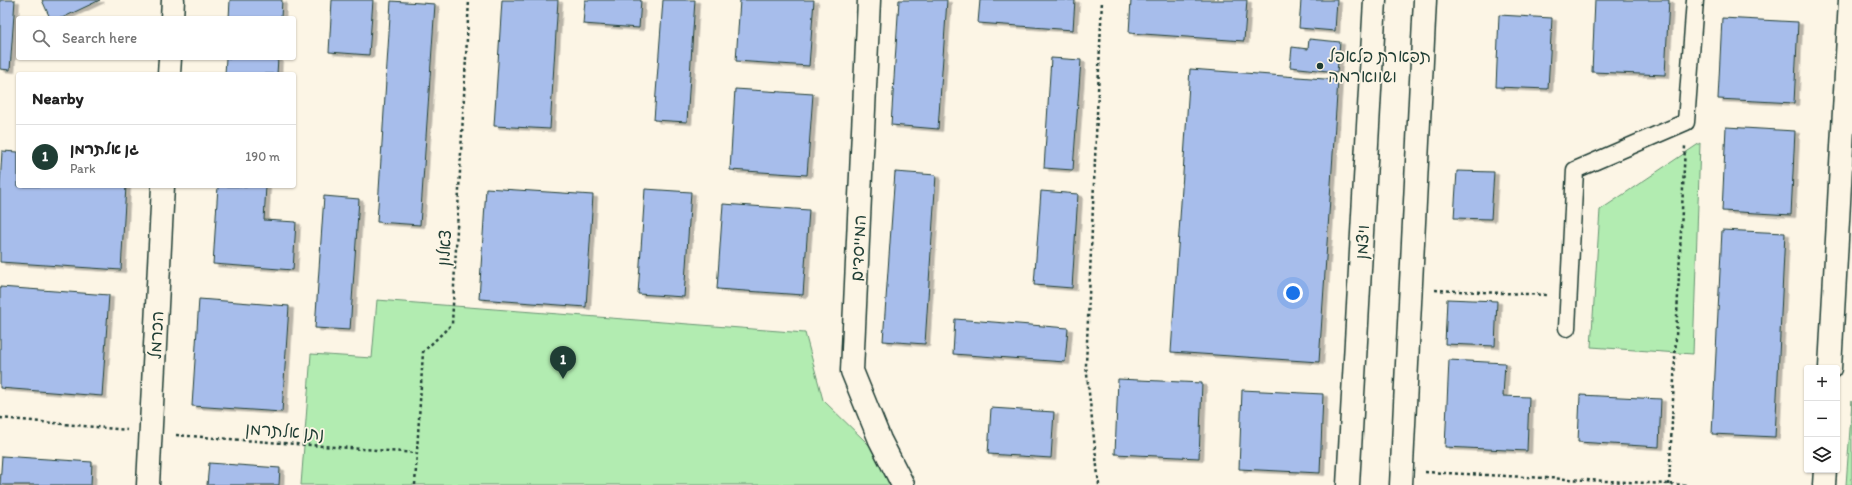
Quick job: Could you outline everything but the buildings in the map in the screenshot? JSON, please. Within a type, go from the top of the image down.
[{"type":"street","points":[[172,16],[173,0]]},
{"type":"street","name":"המייסדים","points":[[869,0],[852,371],[880,440],[903,485]]},
{"type":"street","name":"ויצמן","points":[[1348,485],[1375,0]]},
{"type":"street","points":[[1401,478],[1425,0]]},
{"type":"street","points":[[1830,365],[1850,0]]},
{"type":"street","points":[[169,72],[170,60]]},
{"type":"street","name":"הכרמל","points":[[148,485],[163,188]]},
{"type":"street","points":[[1824,485],[1825,473]]},
{"type":"lane","points":[[1567,328],[1575,170],[1686,122],[1695,0]]},
{"type":"path","name":"צאלון","points":[[415,485],[422,352],[452,324],[469,0]]},
{"type":"path","points":[[1099,485],[1086,365],[1102,0]]},
{"type":"path","points":[[1669,485],[1686,122]]},
{"type":"path","points":[[1411,289],[1568,296]]},
{"type":"path","name":"נתן אלתרמן","points":[[0,418],[151,433],[416,453]]},
{"type":"path","points":[[1401,478],[1688,485]]},
{"type":"green space","points":[[1700,143],[1693,354],[1591,347],[1600,210]]},
{"type":"green space","points":[[377,300],[805,333],[823,400],[910,485],[301,485],[311,354],[372,358]]},
{"type":"green space","points":[[1852,401],[1852,485],[1846,485]]},
{"type":"place","name":"תפארת פלאפל ושווארמה","points":[[1320,66]]},
{"type":"place","name":"גן אלתרמן","points":[[563,379]]}]
